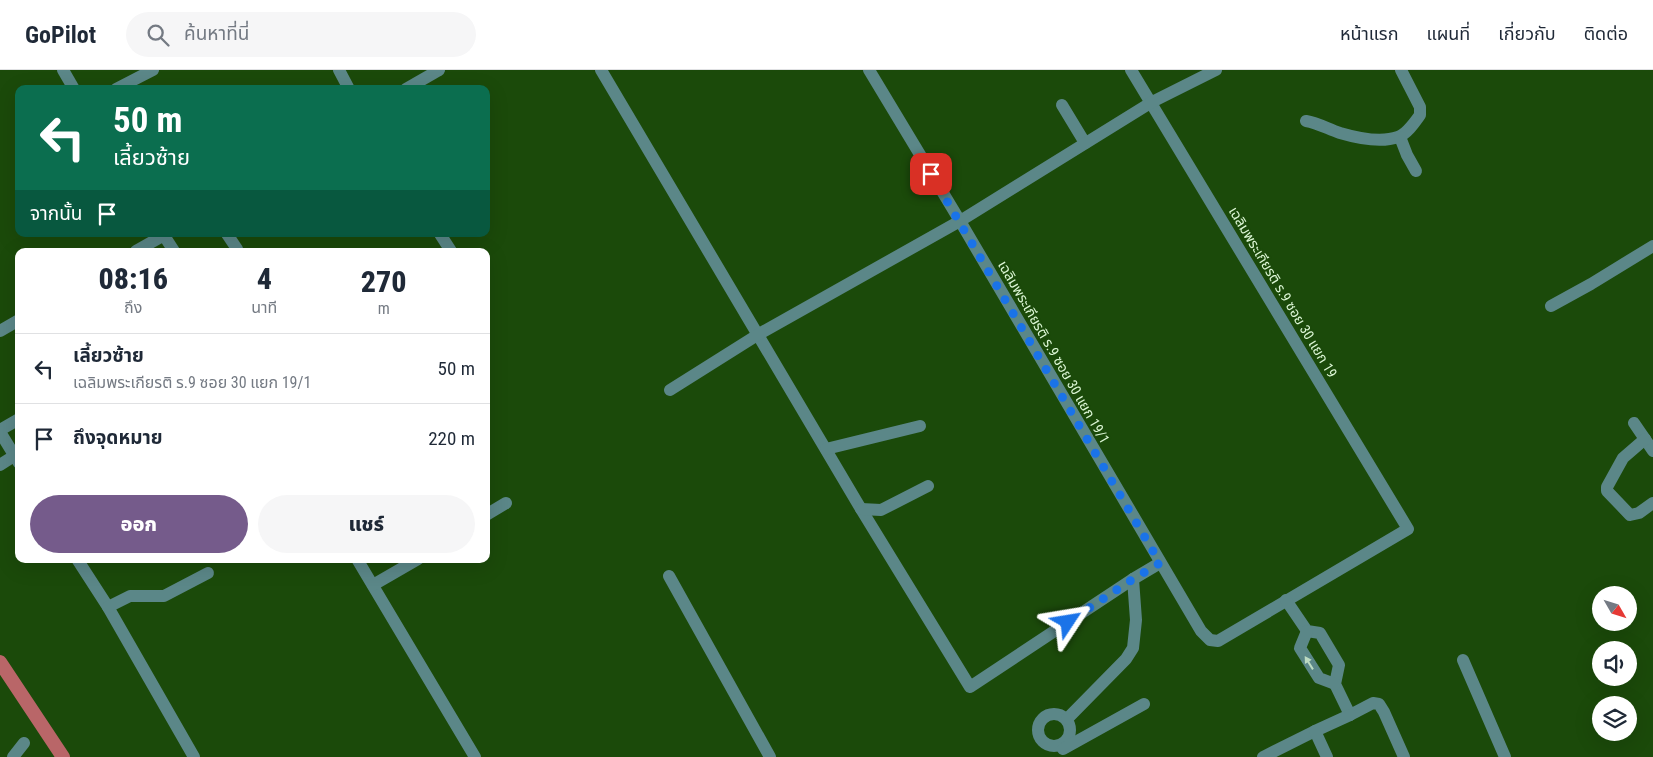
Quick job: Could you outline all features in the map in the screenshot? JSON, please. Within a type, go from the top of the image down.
[{"type":"street","points":[[63,70],[72,85]]},
{"type":"street","points":[[124,85],[153,70]]},
{"type":"street","points":[[339,70],[347,85]]},
{"type":"street","points":[[413,85],[439,70]]},
{"type":"street","points":[[601,70],[861,508],[970,686],[1160,563]]},
{"type":"street","name":"เฉลิมพระเกียรติ ร.9 ซอย 30 แยก 19/1","points":[[869,70],[1201,631],[1210,640],[1218,641],[1286,600]]},
{"type":"street","name":"เฉลิมพระเกียรติ ร.9 ซอย 30 แยก 19","points":[[1131,70],[1408,529],[1286,600]]},
{"type":"street","points":[[670,390],[759,334],[960,221],[1152,102],[1216,70]]},
{"type":"street","points":[[1306,120],[1339,132],[1379,140],[1400,137],[1420,115],[1420,107],[1402,70]]},
{"type":"street","points":[[1062,105],[1085,143]]},
{"type":"street","points":[[1400,137],[1416,171]]},
{"type":"street","points":[[141,248],[160,237]]},
{"type":"street","points":[[229,237],[236,248]]},
{"type":"street","points":[[442,237],[449,248]]},
{"type":"street","points":[[1551,306],[1653,246]]},
{"type":"street","points":[[0,331],[15,322]]},
{"type":"street","points":[[15,422],[0,431],[15,458]]},
{"type":"street","points":[[1634,423],[1653,451]]},
{"type":"street","points":[[826,449],[920,426]]},
{"type":"street","points":[[1645,439],[1623,458],[1607,487],[1607,491],[1630,515],[1639,513],[1653,503]]},
{"type":"street","points":[[0,465],[15,460]]},
{"type":"street","points":[[861,508],[881,510],[928,486]]},
{"type":"street","points":[[490,512],[506,502]]},
{"type":"street","points":[[80,563],[108,607],[194,757]]},
{"type":"street","points":[[359,563],[475,757]]},
{"type":"street","points":[[373,585],[411,563]]},
{"type":"street","points":[[108,607],[130,596],[164,596],[208,573]]},
{"type":"street","points":[[669,576],[770,757]]},
{"type":"street","points":[[1067,719],[1126,659],[1133,648],[1136,620],[1133,579]]},
{"type":"street","points":[[1286,600],[1307,631],[1320,633],[1339,664],[1335,684],[1350,714]]},
{"type":"street","points":[[1307,631],[1300,648],[1319,678],[1335,684]]},
{"type":"street","points":[[1463,660],[1505,757]]},
{"type":"street","points":[[1263,757],[1373,703],[1379,704],[1404,757]]},
{"type":"street","points":[[1063,750],[1070,733],[1070,723],[1062,715],[1052,713],[1046,715],[1039,724],[1038,729],[1041,740],[1050,746],[1063,750],[1144,704]]},
{"type":"street","points":[[1316,731],[1327,757]]},
{"type":"street","points":[[13,757],[24,743]]},
{"type":"waterway","points":[[0,662],[63,757]]},
{"type":"route","points":[[931,174],[1160,563],[1068,622]]}]
